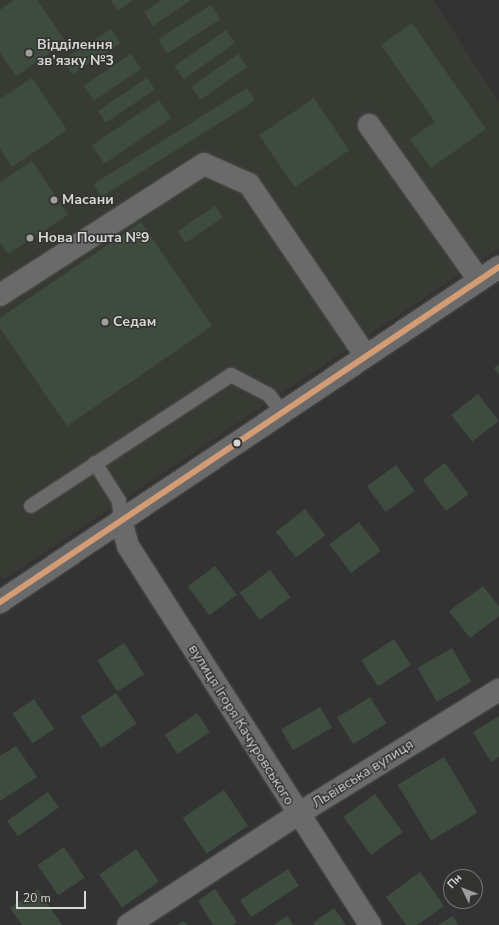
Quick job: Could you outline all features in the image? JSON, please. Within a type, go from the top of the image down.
[{"type":"street","points":[[369,125],[479,280]]},
{"type":"street","points":[[0,295],[204,164],[249,184],[365,355]]},
{"type":"street","points":[[0,602],[281,411],[499,266]]},
{"type":"street","name":"вулиця Ігоря Качуровського","points":[[122,520],[128,546],[370,925]]},
{"type":"street","name":"Львівська вулиця","points":[[128,925],[298,814],[499,690]]},
{"type":"lane","points":[[31,506],[231,374],[269,395],[281,411]]},
{"type":"lane","points":[[95,463],[119,501],[122,520]]},
{"type":"shaded area","points":[[0,0],[433,0],[499,102],[499,248],[5,579],[0,577]]},
{"type":"building","points":[[14,0],[37,0],[66,42],[16,76],[0,53],[0,10]]},
{"type":"building","points":[[111,0],[133,0],[118,11]]},
{"type":"building","points":[[162,0],[191,0],[153,26],[144,12]]},
{"type":"building","points":[[211,5],[220,19],[167,54],[158,39]]},
{"type":"building","points":[[412,23],[486,129],[431,168],[410,139],[435,122],[381,45]]},
{"type":"building","points":[[111,29],[120,43],[72,74],[63,60]]},
{"type":"building","points":[[226,30],[235,43],[184,79],[174,66]]},
{"type":"building","points":[[131,54],[141,69],[94,101],[84,86]]},
{"type":"building","points":[[238,54],[247,67],[200,100],[191,87]]},
{"type":"building","points":[[32,78],[67,130],[12,167],[0,149],[0,99]]},
{"type":"building","points":[[147,78],[155,90],[106,123],[98,111]]},
{"type":"building","points":[[247,88],[255,101],[101,197],[94,184]]},
{"type":"building","points":[[314,98],[349,150],[295,187],[259,135]]},
{"type":"building","points":[[159,100],[171,118],[104,164],[92,145]]},
{"type":"building","points":[[32,161],[68,215],[8,254],[0,242],[0,182]]},
{"type":"building","points":[[215,206],[223,218],[186,243],[178,231]]},
{"type":"building","name":"Седам","points":[[141,222],[212,326],[67,426],[0,328],[0,318]]},
{"type":"building","points":[[499,364],[499,375],[494,368]]},
{"type":"building","points":[[478,394],[499,421],[472,442],[451,415]]},
{"type":"building","points":[[445,463],[468,494],[446,511],[423,480]]},
{"type":"building","points":[[396,465],[415,491],[386,512],[367,486]]},
{"type":"building","points":[[305,509],[325,535],[296,558],[276,532]]},
{"type":"building","points":[[359,522],[381,551],[351,573],[329,544]]},
{"type":"building","points":[[215,566],[237,595],[210,615],[188,586]]},
{"type":"building","points":[[270,570],[290,597],[260,620],[240,593]]},
{"type":"building","points":[[483,586],[499,606],[499,616],[470,638],[449,611]]},
{"type":"building","points":[[394,639],[411,665],[378,686],[361,660]]},
{"type":"building","points":[[124,643],[144,674],[117,691],[97,660]]},
{"type":"building","points":[[452,648],[472,682],[437,702],[417,668]]},
{"type":"building","points":[[116,693],[137,724],[101,748],[80,717]]},
{"type":"building","points":[[370,697],[386,723],[353,744],[337,718]]},
{"type":"building","points":[[34,699],[54,729],[33,743],[12,714]]},
{"type":"building","points":[[320,707],[332,728],[293,750],[281,730]]},
{"type":"building","points":[[197,713],[210,732],[178,754],[165,735]]},
{"type":"building","points":[[499,716],[499,757],[491,762],[473,732]]},
{"type":"building","points":[[16,746],[37,777],[0,801],[0,756]]},
{"type":"building","points":[[444,757],[477,813],[431,841],[398,785]]},
{"type":"building","points":[[224,790],[248,826],[207,854],[183,818]]},
{"type":"building","points":[[48,792],[59,808],[18,836],[7,821]]},
{"type":"building","points":[[375,794],[403,832],[371,855],[343,817]]},
{"type":"building","points":[[64,847],[85,878],[58,896],[37,865]]},
{"type":"building","points":[[136,849],[159,882],[122,908],[99,875]]},
{"type":"building","points":[[288,869],[299,886],[251,917],[240,900]]},
{"type":"building","points":[[420,872],[443,907],[417,925],[406,925],[386,897]]},
{"type":"building","points":[[38,889],[62,925],[22,925],[10,908]]},
{"type":"building","points":[[215,889],[237,922],[233,925],[213,925],[198,901]]},
{"type":"building","points":[[334,908],[346,925],[315,925],[313,923]]},
{"type":"building","points":[[287,916],[293,925],[274,925]]},
{"type":"building","points":[[453,916],[458,925],[438,925]]},
{"type":"building","points":[[184,921],[187,925],[177,925]]},
{"type":"transit line","points":[[0,602],[499,267]]},
{"type":"place","name":"Відділення зв’язку №3","points":[[29,53]]},
{"type":"place","name":"Масани","points":[[54,200]]},
{"type":"place","name":"Нова Пошта №9","points":[[30,238]]},
{"type":"place","name":"Седам","points":[[105,322]]}]
